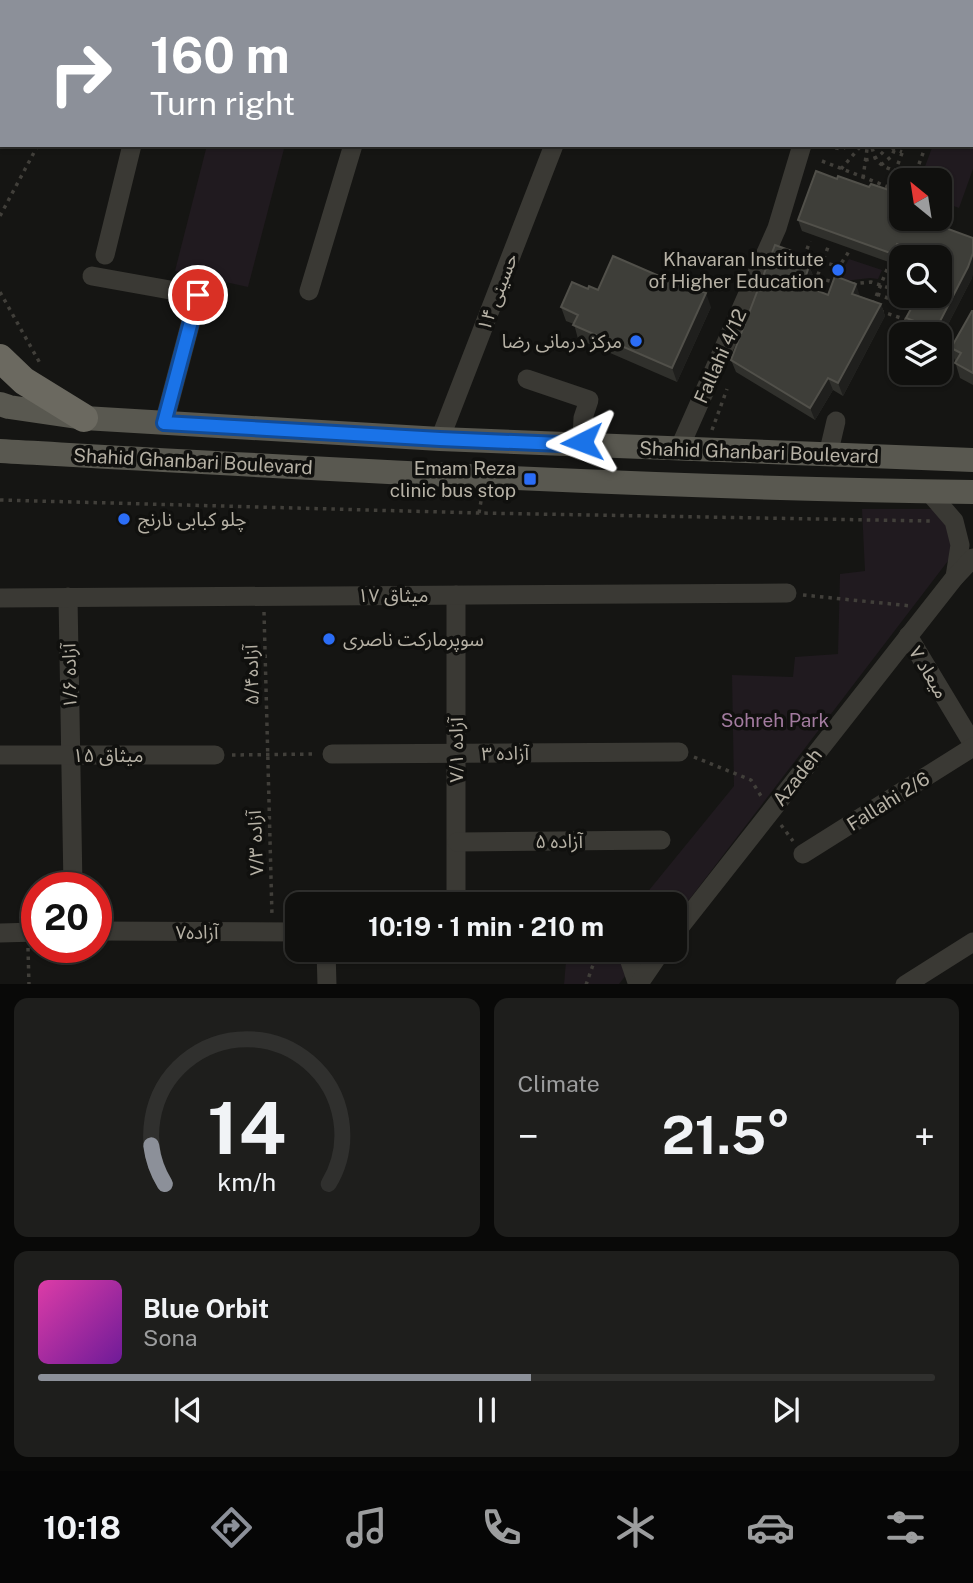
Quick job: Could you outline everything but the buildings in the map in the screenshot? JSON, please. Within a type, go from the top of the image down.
[{"type":"highway","points":[[0,358],[24,381],[84,418]]},
{"type":"main road","name":"Shahid Ghanbari Boulevard","points":[[0,404],[84,418],[440,439],[973,460]]},
{"type":"main road","points":[[439,475],[440,439]]},
{"type":"main road","name":"Shahid Ghanbari Boulevard","points":[[0,451],[649,485],[973,492]]},
{"type":"street","points":[[105,254],[132,147]]},
{"type":"street","points":[[309,291],[352,147]]},
{"type":"street","name":"حسینی ۱۴","points":[[440,439],[553,147]]},
{"type":"street","name":"Fallahi 4/12","points":[[678,449],[777,228],[801,147]]},
{"type":"street","points":[[92,276],[198,295],[164,423]]},
{"type":"street","points":[[527,379],[589,400],[583,418],[582,442],[585,445]]},
{"type":"street","points":[[828,455],[836,421]]},
{"type":"street","points":[[929,492],[954,521],[960,545],[955,577]]},
{"type":"street","name":"Azadeh","points":[[687,915],[930,608],[973,558]]},
{"type":"street","name":"میثاق ۱۷","points":[[0,598],[787,593]]},
{"type":"street","name":"آزاده ۷/۱","points":[[456,595],[456,892]]},
{"type":"street","name":"آزاده ۱/۶","points":[[68,597],[73,872]]},
{"type":"street","name":"میعاد ۷","points":[[908,636],[973,746]]},
{"type":"street","name":"Fallahi 2/6","points":[[803,854],[973,746]]},
{"type":"street","name":"آزاده ۳","points":[[332,754],[679,751]]},
{"type":"street","name":"میثاق ۱۵","points":[[0,754],[215,755]]},
{"type":"street","name":"آزاده ۵","points":[[457,842],[661,840]]},
{"type":"street","name":"آزاده۷","points":[[112,932],[285,932]]},
{"type":"street","points":[[0,933],[21,933]]},
{"type":"street","points":[[907,984],[973,942]]},
{"type":"street","points":[[326,962],[327,984]]},
{"type":"street","points":[[630,962],[638,984]]},
{"type":"street","points":[[638,984],[654,962]]},
{"type":"path","points":[[0,216],[37,147]]},
{"type":"path","points":[[850,147],[854,155]]},
{"type":"path","points":[[841,170],[859,147]]},
{"type":"path","points":[[862,147],[872,147]]},
{"type":"path","points":[[874,147],[880,165],[889,169]]},
{"type":"path","points":[[865,160],[876,158],[885,147]]},
{"type":"path","points":[[880,165],[887,161],[896,147],[902,152]]},
{"type":"path","points":[[896,168],[904,147]]},
{"type":"path","points":[[917,168],[925,147]]},
{"type":"path","points":[[863,178],[867,149]]},
{"type":"path","points":[[822,162],[889,188]]},
{"type":"path","points":[[799,272],[810,241]]},
{"type":"path","points":[[821,296],[812,293],[828,247]]},
{"type":"path","points":[[808,275],[839,284],[839,267],[849,248]]},
{"type":"path","points":[[805,256],[839,267]]},
{"type":"path","points":[[872,308],[888,267]]},
{"type":"path","points":[[849,284],[871,282],[889,288]]},
{"type":"path","points":[[0,292],[46,373]]},
{"type":"path","points":[[877,294],[889,299]]},
{"type":"path","points":[[865,306],[910,321],[916,309],[913,308]]},
{"type":"path","points":[[0,500],[479,513],[954,521]]},
{"type":"path","points":[[787,593],[930,608]]},
{"type":"path","name":"آزاده۵/۴","points":[[264,596],[267,754]]},
{"type":"path","points":[[679,751],[751,780],[803,854]]},
{"type":"path","name":"آزاده ۷/۳","points":[[267,754],[272,932]]},
{"type":"path","points":[[215,755],[332,754]]},
{"type":"path","points":[[586,984],[594,962]]},
{"type":"path","points":[[29,984],[30,963]]},
{"type":"green space","points":[[206,147],[284,147],[248,287],[175,271]]},
{"type":"green space","points":[[932,147],[973,148],[973,169],[959,208],[952,205],[952,168],[924,168]]},
{"type":"green space","points":[[849,259],[882,270],[878,279],[844,281],[842,271]]},
{"type":"green space","name":"Sohreh Park","points":[[862,509],[935,509],[954,532],[954,553],[687,902],[687,892],[648,892],[734,786],[732,675],[793,677],[795,657],[838,654],[840,574],[865,571]]},
{"type":"green space","points":[[566,962],[623,962],[626,975],[619,984],[564,984]]},
{"type":"place","name":"Khavaran Institute of Higher Education","points":[[838,270]]},
{"type":"place","name":"مرکز درمانی رضا","points":[[636,341]]},
{"type":"place","name":"Emam Reza clinic bus stop","points":[[530,479]]},
{"type":"place","name":"چلو کبابی نارنج","points":[[124,519]]},
{"type":"place","name":"سوپرمارکت ناصری","points":[[329,639]]},
{"type":"route","points":[[198,295],[164,423],[585,445],[582,442]]}]
